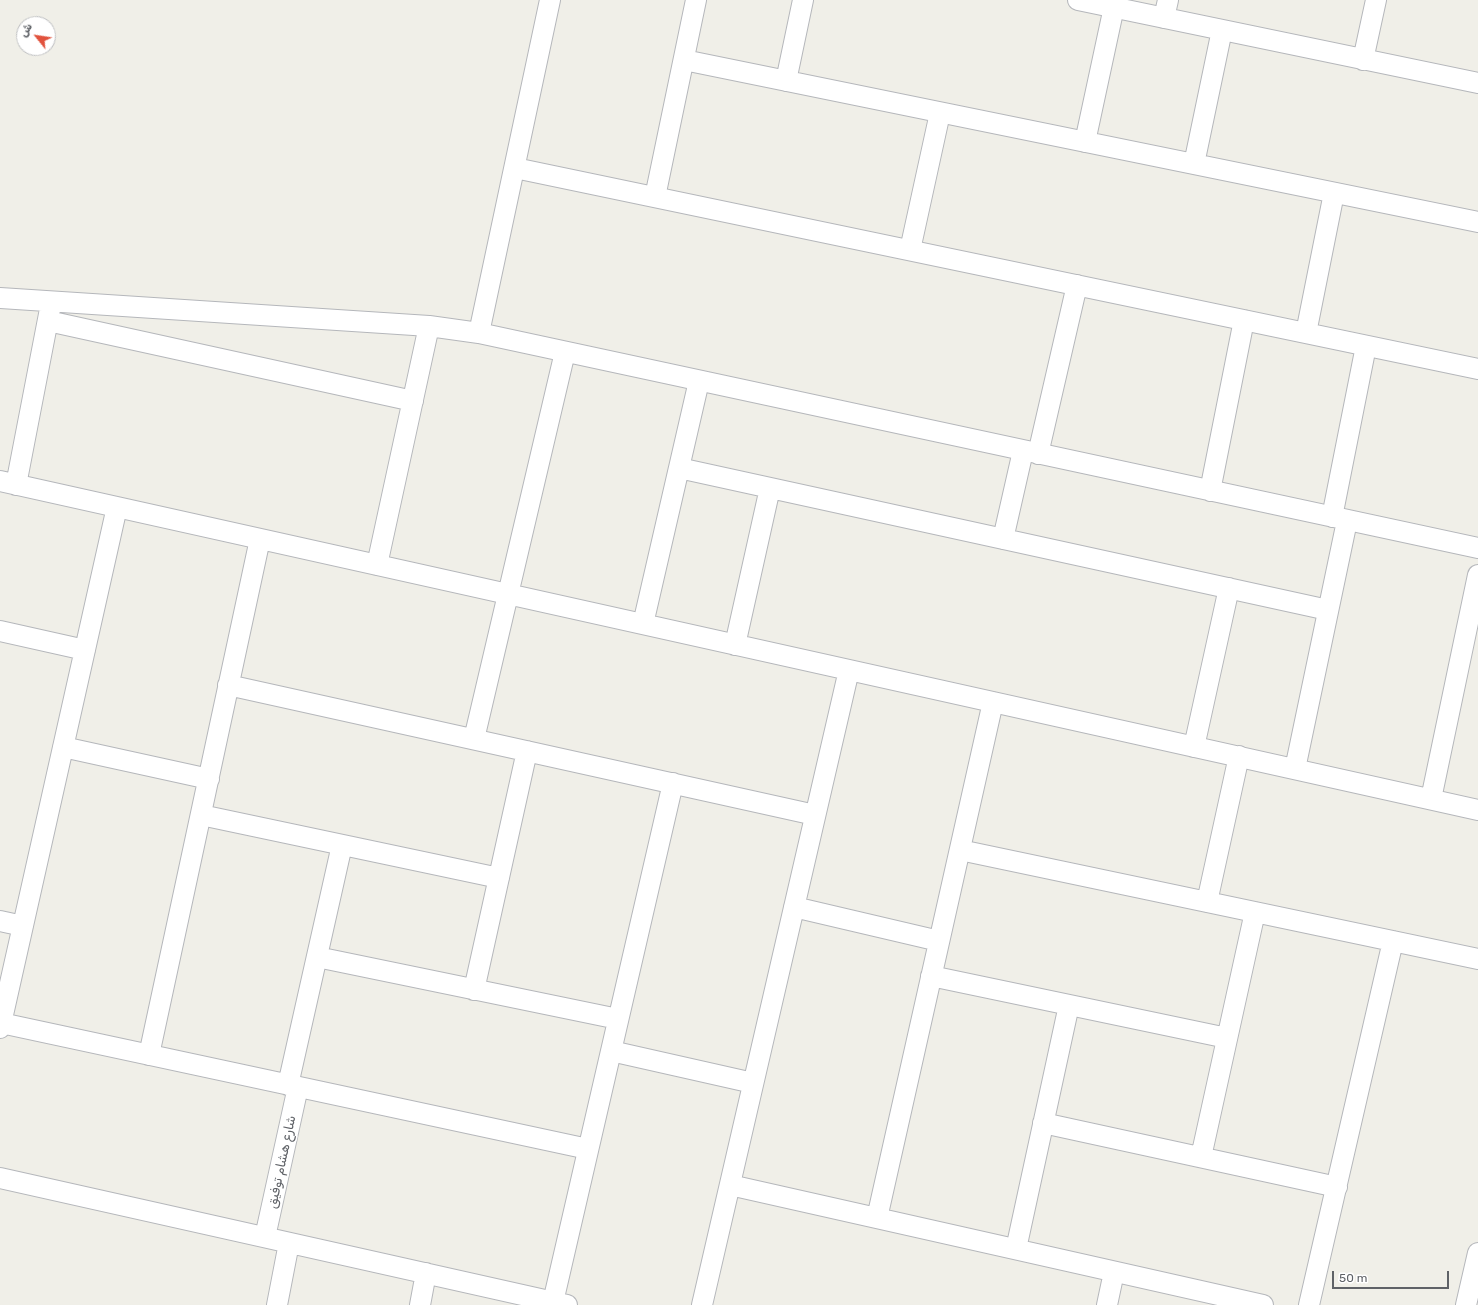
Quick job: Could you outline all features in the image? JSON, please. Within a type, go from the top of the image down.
[{"type":"street","points":[[479,333],[550,0]]},
{"type":"street","points":[[655,197],[696,0]]},
{"type":"street","points":[[786,81],[803,0]]},
{"type":"street","points":[[1078,0],[1114,8],[1166,9],[1222,30],[1478,84]]},
{"type":"street","points":[[1363,60],[1376,0]]},
{"type":"street","points":[[1085,142],[1114,8]]},
{"type":"street","points":[[1194,164],[1222,30]]},
{"type":"street","points":[[684,60],[1478,222]]},
{"type":"street","points":[[910,250],[940,112]]},
{"type":"street","points":[[515,168],[1478,369]]},
{"type":"street","points":[[1306,333],[1334,193]]},
{"type":"street","points":[[1003,539],[1030,452],[1076,285]]},
{"type":"street","points":[[0,298],[429,326],[479,333],[1478,548]]},
{"type":"street","points":[[52,301],[8,483],[1478,810]]},
{"type":"street","points":[[1210,491],[1244,320]]},
{"type":"street","points":[[48,321],[413,401]]},
{"type":"street","points":[[377,565],[429,326]]},
{"type":"street","points":[[1294,769],[1328,610],[1366,346]]},
{"type":"street","points":[[474,740],[565,352]]},
{"type":"street","points":[[643,624],[699,381]]},
{"type":"street","points":[[679,468],[1328,610]]},
{"type":"street","points":[[735,644],[770,488]]},
{"type":"street","points":[[117,507],[0,1025],[149,1055],[588,1149]]},
{"type":"street","points":[[149,1055],[260,539]]},
{"type":"street","points":[[1431,799],[1478,575]]},
{"type":"street","points":[[1194,746],[1229,588]]},
{"type":"street","points":[[0,631],[85,650]]},
{"type":"street","points":[[702,1305],[848,670]]},
{"type":"street","points":[[228,685],[815,815]]},
{"type":"street","points":[[877,1218],[993,702]]},
{"type":"street","points":[[63,747],[208,779]]},
{"type":"street","points":[[474,990],[527,751]]},
{"type":"street","points":[[1207,902],[1239,756]]},
{"type":"street","points":[[0,1178],[560,1303],[588,1149],[673,783]]},
{"type":"street","points":[[201,815],[499,878]]},
{"type":"street","name":"شارع هشام توفيق","points":[[265,1237],[317,957],[342,845]]},
{"type":"street","points":[[960,850],[1478,958]]},
{"type":"street","points":[[794,907],[939,941]]},
{"type":"street","points":[[1201,1157],[1255,912]]},
{"type":"street","points":[[0,921],[23,926]]},
{"type":"street","points":[[1309,1305],[1393,941]]},
{"type":"street","points":[[317,957],[618,1019]]},
{"type":"street","points":[[931,976],[1227,1038]]},
{"type":"street","points":[[1016,1249],[1068,1005]]},
{"type":"street","points":[[611,1051],[753,1083]]},
{"type":"street","points":[[1044,1123],[1336,1187]]},
{"type":"street","points":[[730,1185],[1263,1305]]},
{"type":"street","points":[[276,1305],[289,1242]]},
{"type":"street","points":[[1466,1305],[1478,1253]]},
{"type":"street","points":[[1107,1305],[1114,1272]]},
{"type":"street","points":[[420,1305],[426,1273]]}]
